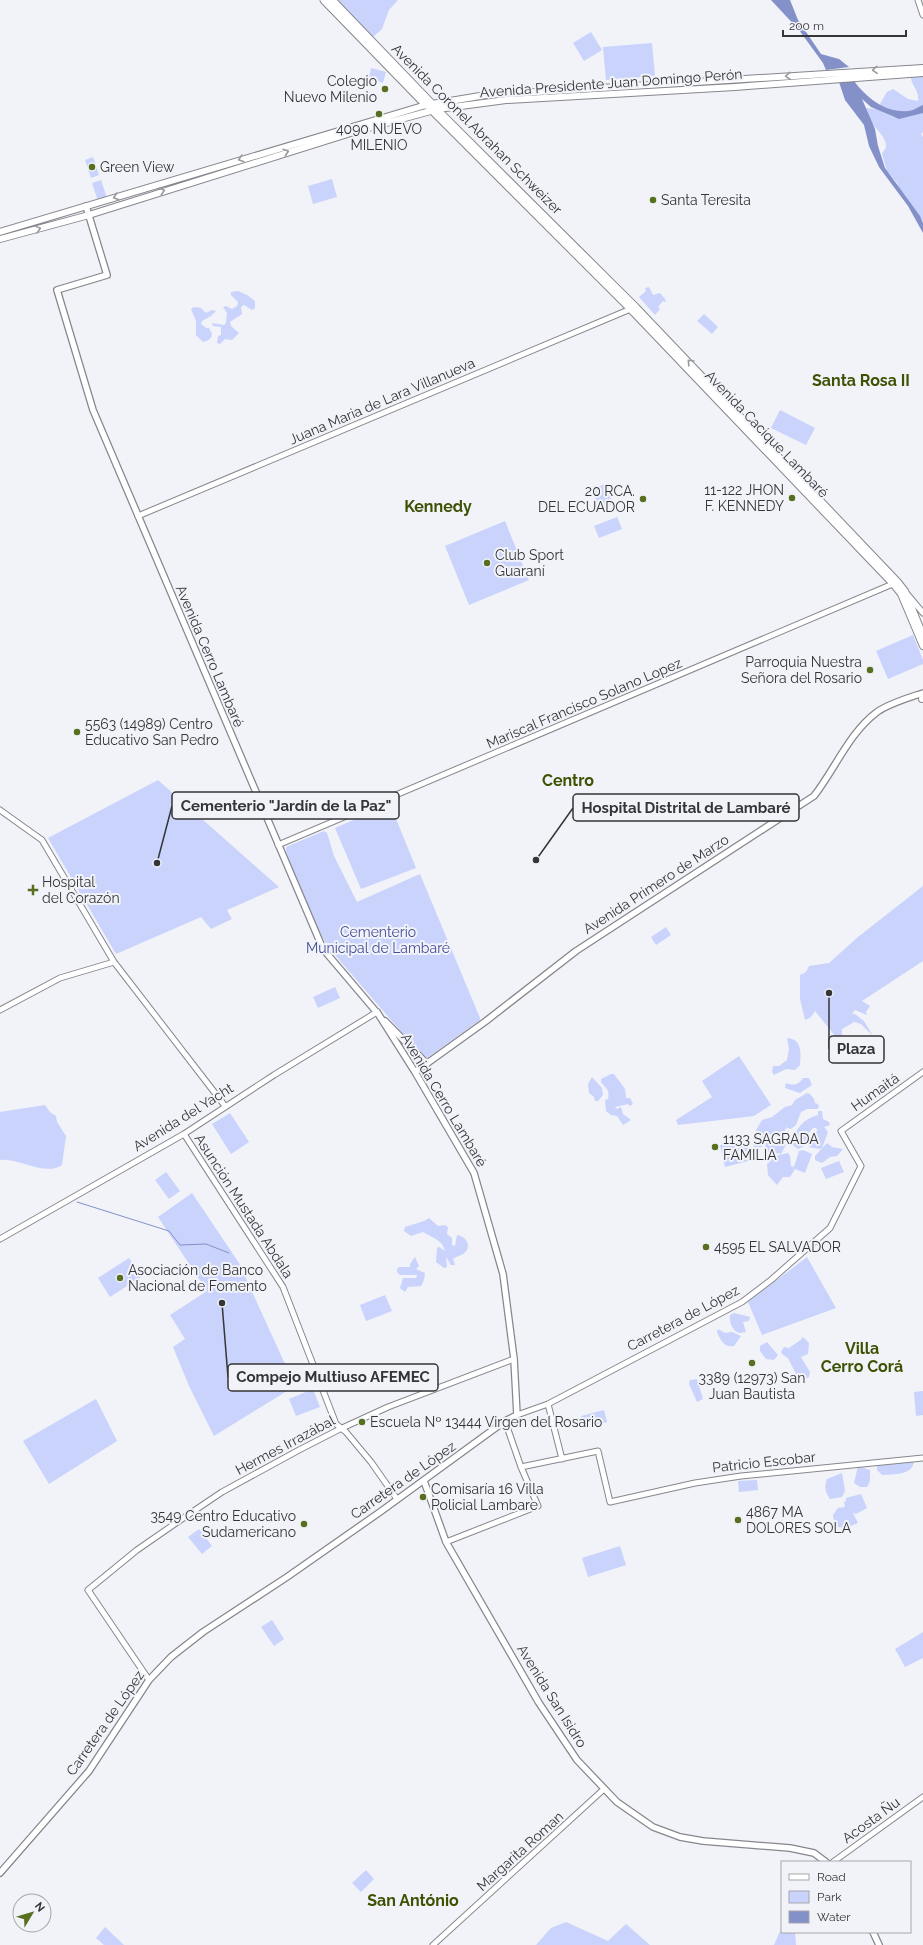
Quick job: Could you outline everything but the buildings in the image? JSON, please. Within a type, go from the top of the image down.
[{"type":"highway","name":"Avenida Coronel Abrahan Schweizer","points":[[324,0],[432,107]]},
{"type":"highway","name":"Avenida Coronel Abrahan Schweizer","points":[[332,0],[432,107]]},
{"type":"main road","name":"Avenida Presidente Juan Domingo Perón","points":[[0,239],[89,214],[432,107],[452,108],[526,95],[855,71],[923,68]]},
{"type":"main road","name":"Avenida Presidente Juan Domingo Perón","points":[[0,232],[432,107],[486,95],[526,95],[830,80],[923,73]]},
{"type":"main road","name":"Avenida Coronel Abrahan Schweizer","points":[[432,107],[452,123],[605,275]]},
{"type":"main road","name":"Avenida Coronel Abrahan Schweizer","points":[[432,107],[574,252]]},
{"type":"main road","points":[[452,108],[448,114],[452,123]]},
{"type":"main road","points":[[86,206],[89,214]]},
{"type":"main road","name":"Avenida Cerro Lambaré","points":[[89,214],[106,275],[57,290],[93,410],[323,949],[377,1012],[426,1064]]},
{"type":"main road","name":"Avenida Cacique Lambaré","points":[[574,252],[633,308],[905,591],[923,635]]},
{"type":"main road","name":"Avenida Cacique Lambaré","points":[[605,275],[633,308]]},
{"type":"main road","name":"Avenida Cacique Lambaré","points":[[896,583],[923,646]]},
{"type":"main road","name":"Avenida Primero de Marzo","points":[[415,1072],[486,1021],[576,951],[814,796],[841,755],[868,720],[883,708],[923,697]]},
{"type":"main road","name":"Avenida Cerro Lambaré","points":[[377,1012],[415,1072],[474,1173],[503,1274],[514,1359],[517,1416]]},
{"type":"main road","name":"Carretera de López","points":[[0,1873],[89,1771],[149,1680],[171,1657],[202,1632],[287,1577],[424,1481],[505,1421],[517,1416]]},
{"type":"main road","name":"Avenida San Isidro","points":[[424,1481],[446,1542],[539,1703],[565,1744],[617,1802],[653,1827],[680,1837],[702,1841],[790,1848],[814,1853],[825,1861]]},
{"type":"main road","points":[[873,1933],[879,1945]]},
{"type":"street","points":[[918,0],[923,15]]},
{"type":"street","name":"Juana Maria de Lara Villanueva","points":[[138,516],[633,308]]},
{"type":"street","name":"Mariscal Francisco Solano Lopez","points":[[278,845],[896,583]]},
{"type":"street","points":[[905,591],[923,612]]},
{"type":"street","points":[[0,810],[42,840],[114,962],[225,1106]]},
{"type":"street","points":[[0,1010],[60,978],[114,962]]},
{"type":"street","name":"Avenida del Yacht","points":[[0,1239],[184,1134],[225,1106],[377,1012]]},
{"type":"street","name":"Humaitá","points":[[861,1166],[841,1131],[923,1072]]},
{"type":"street","name":"Asunción Mustada Abdala","points":[[184,1134],[283,1287],[336,1424],[340,1429],[346,1432],[371,1462],[397,1499]]},
{"type":"street","name":"Carretera de López","points":[[517,1416],[548,1404],[744,1300],[808,1249],[830,1228],[861,1166]]},
{"type":"street","name":"Hermes Irrazábal","points":[[149,1680],[88,1590],[137,1550],[222,1492],[340,1429],[388,1407],[514,1359]]},
{"type":"street","points":[[521,1467],[562,1459],[548,1404]]},
{"type":"street","points":[[446,1542],[538,1506],[521,1467],[505,1421]]},
{"type":"street","name":"Patricio Escobar","points":[[562,1459],[598,1451],[610,1502],[695,1482],[740,1476],[923,1458]]},
{"type":"street","name":"Margarita Roman","points":[[433,1945],[530,1859],[604,1789]]},
{"type":"street","name":"Acosta Ñu","points":[[834,1861],[923,1797]]},
{"type":"green space","points":[[337,0],[398,0],[389,10],[382,29],[373,37],[365,32],[338,3]]},
{"type":"green space","points":[[591,32],[602,50],[584,61],[573,43]]},
{"type":"green space","points":[[652,43],[655,76],[606,80],[603,47]]},
{"type":"green space","points":[[371,68],[386,72],[383,83],[369,78]]},
{"type":"green space","points":[[923,74],[923,132],[921,134],[923,137],[923,221],[887,171],[882,154],[886,147],[885,142],[883,137],[864,112],[865,108],[876,109],[895,118],[880,104],[887,92],[893,89],[908,99],[918,101],[918,94],[912,82],[911,75]]},
{"type":"green space","name":"Green View","points":[[93,157],[99,175],[91,178],[85,160]]},
{"type":"green space","points":[[332,179],[337,197],[313,204],[308,186]]},
{"type":"green space","name":"Green View","points":[[101,180],[107,198],[98,201],[92,183]]},
{"type":"green space","points":[[649,287],[653,295],[660,293],[666,302],[663,301],[658,307],[660,309],[655,315],[639,297],[646,291],[645,288]]},
{"type":"green space","points":[[238,291],[255,301],[255,308],[252,310],[244,305],[241,307],[242,314],[230,322],[231,326],[239,333],[232,340],[225,339],[220,344],[217,343],[218,336],[221,335],[221,327],[213,326],[212,323],[224,325],[226,323],[227,313],[223,307],[226,306],[232,309],[237,306],[238,302],[231,295],[231,292]]},
{"type":"green space","points":[[194,307],[201,308],[206,313],[212,310],[216,311],[202,321],[201,324],[206,328],[209,328],[212,334],[205,342],[203,342],[196,335],[196,321],[191,309]]},
{"type":"green space","points":[[704,314],[718,327],[712,334],[697,321]]},
{"type":"green space","points":[[780,410],[815,428],[806,445],[771,428]]},
{"type":"green space","points":[[605,484],[613,504],[599,509],[592,489]]},
{"type":"green space","points":[[617,517],[622,529],[599,538],[594,526]]},
{"type":"green space","name":"Club Sport Guaraní","points":[[505,521],[529,580],[469,605],[445,546]]},
{"type":"green space","points":[[913,635],[923,660],[923,664],[888,679],[876,651]]},
{"type":"green space","points":[[158,780],[279,887],[227,910],[232,919],[211,929],[201,917],[116,954],[48,838]]},
{"type":"green space","points":[[390,804],[416,868],[361,889],[335,828]]},
{"type":"green space","name":"Cementerio Municipal de Lambaré","points":[[324,831],[327,833],[334,856],[357,902],[420,874],[480,1018],[480,1020],[427,1058],[422,1056],[329,948],[304,901],[286,851],[286,847]]},
{"type":"green space","points":[[923,886],[923,961],[862,1001],[870,1006],[866,1012],[867,1015],[855,1010],[852,1014],[855,1014],[864,1021],[873,1036],[861,1024],[854,1022],[842,1029],[842,1037],[835,1036],[815,1011],[811,1017],[805,1020],[800,999],[800,975],[806,972],[809,966],[829,963],[858,937]]},
{"type":"green space","points":[[666,927],[671,935],[656,945],[651,937]]},
{"type":"green space","points":[[335,987],[340,998],[318,1008],[313,997]]},
{"type":"green space","points":[[787,1038],[796,1041],[800,1047],[800,1065],[795,1070],[786,1069],[774,1075],[772,1072],[773,1066],[779,1066],[787,1060],[789,1049]]},
{"type":"green space","points":[[739,1056],[771,1105],[754,1116],[678,1125],[676,1120],[712,1097],[702,1081]]},
{"type":"green space","points":[[614,1074],[625,1089],[626,1098],[630,1098],[633,1104],[630,1106],[628,1104],[615,1107],[617,1109],[621,1107],[623,1114],[631,1120],[623,1125],[617,1116],[611,1115],[606,1111],[605,1100],[608,1099],[608,1093],[607,1089],[601,1082],[601,1079]]},
{"type":"green space","points":[[592,1077],[602,1088],[603,1095],[598,1101],[595,1101],[594,1097],[589,1093],[588,1084]]},
{"type":"green space","points":[[803,1078],[809,1078],[812,1085],[800,1093],[785,1088],[786,1083],[796,1084]]},
{"type":"green space","points":[[807,1093],[810,1094],[819,1107],[817,1109],[807,1109],[801,1112],[796,1125],[791,1129],[787,1128],[787,1126],[783,1135],[778,1137],[771,1134],[765,1134],[764,1145],[761,1147],[754,1147],[753,1141],[758,1136],[756,1130],[762,1120],[772,1117],[785,1107],[792,1105],[795,1100]]},
{"type":"green space","points":[[45,1105],[50,1112],[56,1116],[57,1122],[66,1136],[62,1165],[47,1169],[15,1161],[0,1160],[0,1112]]},
{"type":"green space","points":[[818,1111],[822,1111],[823,1119],[829,1122],[830,1125],[824,1127],[828,1132],[822,1148],[809,1147],[808,1140],[814,1132],[818,1131],[816,1128],[813,1128],[808,1134],[804,1146],[798,1149],[791,1142],[796,1132],[804,1122],[818,1115]]},
{"type":"green space","points":[[230,1113],[249,1142],[231,1154],[212,1124]]},
{"type":"green space","points":[[746,1139],[752,1160],[725,1167],[720,1145]]},
{"type":"green space","points":[[779,1141],[782,1141],[786,1145],[781,1154],[777,1153],[775,1156],[788,1153],[790,1156],[791,1166],[794,1167],[799,1151],[803,1150],[812,1154],[805,1173],[795,1169],[790,1177],[783,1177],[777,1185],[768,1175],[767,1164],[772,1160],[765,1152],[766,1142],[775,1146]]},
{"type":"green space","points":[[827,1143],[832,1147],[843,1149],[837,1156],[830,1157],[822,1163],[815,1160],[815,1156]]},
{"type":"green space","points":[[839,1161],[844,1172],[826,1179],[821,1168]]},
{"type":"green space","points":[[166,1172],[180,1191],[169,1199],[155,1180]]},
{"type":"green space","points":[[192,1193],[239,1263],[295,1386],[214,1436],[189,1386],[173,1347],[185,1339],[170,1315],[207,1291],[158,1217]]},
{"type":"green space","points":[[429,1218],[438,1226],[445,1225],[448,1227],[447,1234],[452,1238],[452,1245],[455,1246],[457,1235],[464,1238],[468,1243],[466,1252],[453,1259],[455,1265],[451,1265],[446,1257],[447,1267],[444,1268],[436,1262],[437,1248],[439,1247],[445,1251],[442,1244],[436,1239],[423,1232],[411,1236],[404,1231],[405,1227]]},
{"type":"green space","points":[[415,1257],[419,1266],[416,1269],[425,1273],[424,1280],[421,1286],[408,1287],[405,1292],[400,1288],[403,1278],[416,1278],[417,1275],[400,1275],[397,1272],[397,1269],[399,1267],[410,1267],[410,1264]]},
{"type":"green space","points":[[807,1257],[836,1308],[762,1335],[748,1302]]},
{"type":"green space","name":"Asociación de Banco Nacional de Fomento","points":[[129,1258],[141,1277],[110,1297],[98,1278]]},
{"type":"green space","points":[[385,1295],[392,1311],[366,1321],[360,1305]]},
{"type":"green space","points":[[734,1313],[750,1317],[749,1321],[743,1322],[746,1332],[739,1333],[733,1328],[730,1315]]},
{"type":"green space","points":[[718,1329],[725,1333],[732,1332],[741,1336],[734,1346],[728,1346],[723,1342],[717,1332]]},
{"type":"green space","points":[[801,1337],[809,1343],[808,1354],[801,1357],[810,1372],[809,1377],[805,1380],[798,1378],[788,1358],[781,1352],[784,1347],[789,1348],[802,1339]]},
{"type":"green space","points":[[767,1342],[778,1355],[774,1360],[766,1359],[760,1351],[760,1346]]},
{"type":"green space","points":[[697,1379],[703,1399],[697,1402],[689,1384],[690,1380]]},
{"type":"green space","points":[[313,1389],[320,1407],[296,1416],[289,1399]]},
{"type":"green space","points":[[923,1391],[923,1415],[916,1416],[914,1392]]},
{"type":"green space","points":[[96,1399],[117,1441],[49,1484],[23,1441]]},
{"type":"green space","points":[[604,1410],[607,1422],[585,1428],[581,1416]]},
{"type":"green space","points":[[914,1461],[913,1466],[906,1472],[882,1475],[877,1470],[877,1463]]},
{"type":"green space","points":[[858,1466],[870,1470],[870,1481],[867,1487],[860,1487],[854,1483]]},
{"type":"green space","points":[[842,1473],[845,1491],[842,1497],[830,1499],[826,1489],[827,1479]]},
{"type":"green space","points":[[757,1480],[758,1490],[739,1492],[738,1481]]},
{"type":"green space","points":[[861,1494],[867,1508],[856,1514],[853,1513],[858,1523],[846,1528],[838,1527],[834,1522],[833,1515],[838,1508],[845,1507],[844,1502],[846,1501],[846,1498]]},
{"type":"green space","points":[[199,1529],[212,1546],[202,1554],[188,1537]]},
{"type":"green space","points":[[620,1546],[626,1565],[588,1577],[582,1558]]},
{"type":"green space","points":[[272,1620],[284,1639],[274,1646],[261,1627]]},
{"type":"green space","points":[[923,1632],[923,1658],[905,1667],[895,1649]]},
{"type":"green space","points":[[366,1870],[374,1879],[361,1892],[352,1883]]},
{"type":"green space","points":[[566,1922],[608,1941],[626,1924],[650,1945],[536,1945],[551,1928]]},
{"type":"green space","points":[[105,1927],[124,1945],[104,1945],[96,1938]]},
{"type":"green space","points":[[781,1929],[781,1933],[795,1933],[796,1945],[774,1945]]},
{"type":"water","points":[[771,0],[790,0],[798,20],[821,54],[839,59],[849,67],[826,70],[823,63],[799,30]]},
{"type":"water","points":[[854,81],[877,103],[892,110],[910,111],[923,105],[923,113],[899,119],[871,107],[862,99],[875,129],[878,146],[885,168],[920,216],[923,223],[923,233],[908,206],[879,167],[869,146],[864,125],[845,100],[839,82]]},
{"type":"waterway","points":[[77,1202],[169,1231],[180,1245],[206,1244],[229,1253]]},
{"type":"place","name":"Colegio Nuevo Milenio","points":[[385,89]]},
{"type":"place","name":"4090 NUEVO MILENIO","points":[[379,114]]},
{"type":"place","name":"Green View","points":[[92,167]]},
{"type":"place","name":"Santa Teresita","points":[[653,200]]},
{"type":"place","name":"11-122 JHON F. KENNEDY","points":[[792,498]]},
{"type":"place","name":"20 RCA. DEL ECUADOR","points":[[643,499]]},
{"type":"place","name":"Club Sport Guaraní","points":[[487,563]]},
{"type":"place","name":"Parroquia Nuestra Señora del Rosario","points":[[870,670]]},
{"type":"place","name":"5563 (14989) Centro Educativo San Pedro","points":[[77,732]]},
{"type":"place","name":"Hospital Distrital de Lambaré","points":[[536,860]]},
{"type":"place","name":"Cementerio \"Jardín de la Paz\"","points":[[157,863]]},
{"type":"place","name":"Hospital del Corazón","points":[[33,890]]},
{"type":"place","name":"Plaza","points":[[829,993]]},
{"type":"place","name":"1133 SAGRADA FAMILIA","points":[[715,1147]]},
{"type":"place","name":"4595 EL SALVADOR","points":[[706,1247]]},
{"type":"place","name":"Asociación de Banco Nacional de Fomento","points":[[120,1278]]},
{"type":"place","name":"Compejo Multiuso AFEMEC","points":[[222,1303]]},
{"type":"place","name":"3389 (12973) San Juan Bautista","points":[[752,1363]]},
{"type":"place","name":"Escuela Nº 13444 Virgen del Rosario","points":[[362,1422]]},
{"type":"place","name":"Comisaría 16 Villa Policial Lambare","points":[[423,1497]]},
{"type":"place","name":"4867 MA DOLORES SOLA","points":[[738,1520]]},
{"type":"place","name":"3549 Centro Educativo Sudamericano","points":[[304,1524]]},
{"type":"district","name":"Santa Rosa II","points":[[861,380]]},
{"type":"district","name":"Kennedy","points":[[438,506]]},
{"type":"district","name":"Centro","points":[[568,780]]},
{"type":"district","name":"Villa Cerro Corá","points":[[862,1357]]},
{"type":"district","name":"San António","points":[[413,1900]]}]
